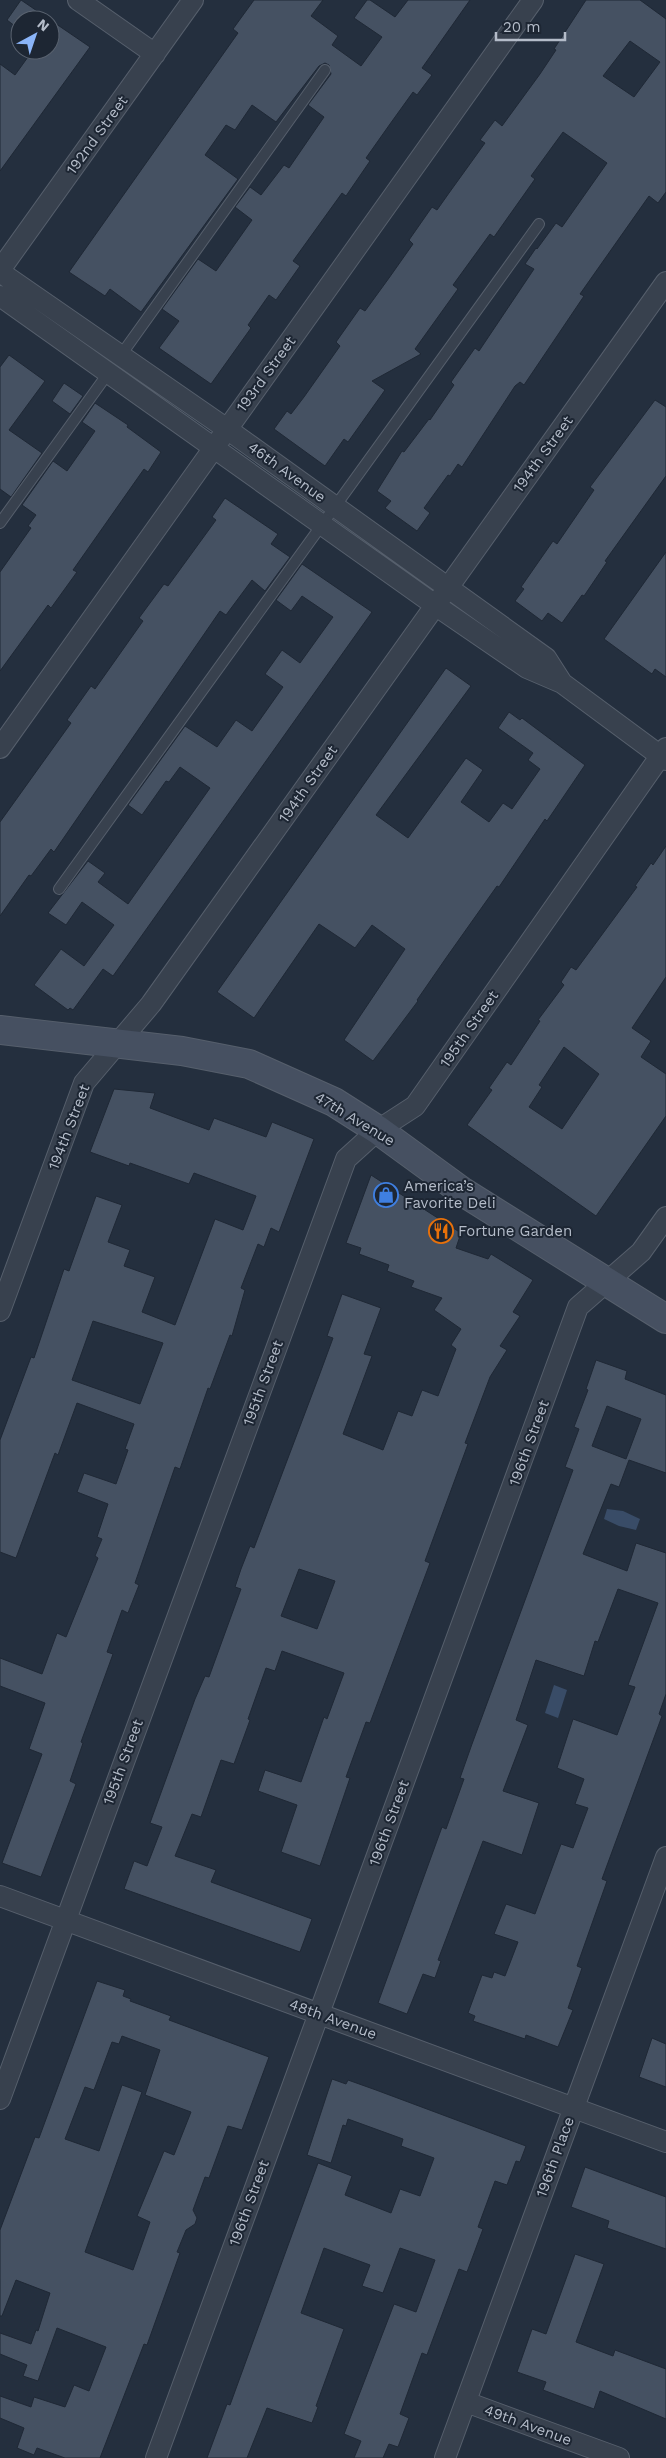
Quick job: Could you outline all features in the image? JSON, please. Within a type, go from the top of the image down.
[{"type":"street","points":[[78,0],[155,54]]},
{"type":"street","name":"192nd Street","points":[[0,271],[194,0]]},
{"type":"street","name":"193rd Street","points":[[0,748],[533,0]]},
{"type":"street","name":"46th Avenue","points":[[0,271],[227,429],[546,658],[562,683]]},
{"type":"street","name":"194th Street","points":[[0,1311],[84,1084],[151,1004],[666,282]]},
{"type":"street","name":"46th Avenue","points":[[0,296],[435,605],[527,668],[562,683],[664,755]]},
{"type":"street","name":"195th Street","points":[[0,2099],[346,1159],[378,1130],[415,1106],[664,755]]},
{"type":"street","name":"47th Avenue","points":[[0,1030],[115,1045],[182,1051],[249,1064],[334,1102],[378,1130],[463,1192],[666,1319]]},
{"type":"street","name":"196th Street","points":[[156,2458],[578,1307],[641,1252],[666,1217]]},
{"type":"street","name":"196th Place","points":[[445,2458],[666,1857]]},
{"type":"street","name":"48th Avenue","points":[[0,1896],[666,2142]]},
{"type":"street","name":"49th Avenue","points":[[466,2402],[619,2458]]},
{"type":"lane","points":[[121,355],[325,70]]},
{"type":"lane","points":[[59,888],[539,224]]},
{"type":"lane","points":[[0,524],[109,372]]},
{"type":"water","points":[[607,1509],[623,1511],[640,1519],[636,1530],[619,1526],[604,1519]]},
{"type":"water","points":[[554,1685],[567,1690],[558,1718],[545,1713]]},
{"type":"building","points":[[21,0],[36,10],[14,10]]},
{"type":"building","points":[[254,0],[323,0],[311,16],[338,36],[332,45],[361,66],[382,37],[354,18],[367,0],[370,0],[395,17],[408,0],[470,0],[422,68],[432,75],[417,95],[413,92],[390,124],[366,158],[370,161],[346,196],[342,193],[293,261],[300,266],[276,300],[269,295],[248,325],[251,328],[211,384],[159,348],[179,321],[162,309],[198,259],[216,271],[252,220],[235,207],[250,187],[261,195],[284,165],[289,168],[324,117],[308,105],[331,74],[329,65],[325,63],[319,66],[276,122],[252,105],[235,130],[226,125],[205,155],[238,179],[141,312],[110,289],[105,296],[69,272],[238,33],[233,29]]},
{"type":"building","points":[[586,0],[640,0],[666,19],[666,192],[658,203],[649,196],[580,294],[584,296],[524,385],[520,382],[515,386],[462,467],[458,464],[424,508],[430,513],[417,531],[385,508],[391,501],[377,491],[402,451],[404,452],[430,420],[454,385],[451,382],[475,348],[479,351],[534,269],[525,264],[536,248],[556,223],[562,227],[607,163],[563,132],[531,176],[535,179],[494,237],[490,234],[453,285],[458,289],[415,349],[421,354],[372,381],[385,390],[348,442],[344,439],[325,466],[274,429],[287,411],[291,414],[304,397],[340,346],[336,342],[360,308],[365,311],[389,278],[413,244],[409,240],[432,207],[437,210],[485,143],[480,140],[495,120],[502,126],[540,74],[556,50],[554,49]],"holes":[[[630,41],[660,62],[634,97],[603,76]]]},
{"type":"building","points":[[60,27],[90,47],[0,171],[0,64],[15,75],[26,60],[60,60]]},
{"type":"building","points":[[9,355],[45,381],[9,430],[42,453],[11,497],[0,489],[0,367]]},
{"type":"building","points":[[64,383],[83,396],[70,414],[52,401]]},
{"type":"building","points":[[655,400],[666,407],[666,476],[605,561],[607,562],[584,596],[582,595],[562,623],[548,613],[542,621],[515,601],[524,589],[521,587],[553,541],[557,544],[594,490],[590,487]]},
{"type":"building","points":[[95,403],[128,425],[127,427],[161,452],[148,472],[144,469],[73,570],[77,572],[51,608],[48,605],[0,671],[0,572],[31,528],[28,526],[36,515],[22,505],[53,461],[67,471],[95,431],[82,422]]},
{"type":"building","points":[[225,498],[278,534],[271,544],[290,557],[265,591],[252,580],[226,615],[220,611],[54,852],[51,849],[31,876],[29,875],[0,916],[0,822],[71,723],[67,720],[91,686],[95,689],[143,621],[139,618],[164,584],[168,586],[216,520],[212,517]]},
{"type":"building","points":[[666,552],[666,677],[655,669],[652,674],[604,639]]},
{"type":"building","points":[[302,564],[372,612],[113,976],[103,969],[73,1010],[70,1008],[68,1010],[34,985],[61,949],[84,966],[114,925],[82,902],[66,925],[48,913],[88,861],[105,873],[98,882],[128,904],[210,788],[180,767],[169,782],[166,781],[142,815],[128,805],[185,726],[217,747],[236,720],[252,731],[283,687],[265,674],[282,650],[300,663],[333,617],[302,596],[291,611],[276,600]]},
{"type":"building","points":[[446,668],[471,686],[376,815],[408,838],[466,758],[483,770],[461,802],[489,822],[503,803],[512,809],[540,769],[528,760],[533,753],[498,728],[509,712],[520,720],[522,718],[585,765],[547,821],[545,819],[499,887],[497,886],[446,958],[418,1001],[373,1061],[344,1040],[405,949],[372,925],[355,948],[319,924],[254,1018],[217,992]]},
{"type":"building","points":[[666,846],[666,977],[632,1028],[651,1041],[641,1057],[666,1074],[666,1116],[596,1216],[467,1125],[492,1090],[489,1088],[507,1062],[511,1065],[540,1021],[538,1020],[564,985],[561,982],[571,967],[576,970],[637,887],[635,886],[651,863],[653,865]],"holes":[[[564,1047],[599,1074],[562,1129],[529,1107],[542,1087],[539,1085]]]},
{"type":"building","points":[[114,1089],[155,1093],[150,1108],[209,1130],[214,1118],[266,1137],[272,1122],[314,1139],[279,1232],[271,1228],[264,1247],[258,1244],[241,1288],[245,1290],[232,1336],[230,1335],[210,1389],[208,1388],[180,1469],[175,1467],[135,1583],[139,1585],[128,1613],[122,1610],[107,1652],[113,1654],[81,1742],[83,1743],[70,1781],[76,1784],[41,1877],[2,1863],[42,1754],[29,1749],[45,1703],[0,1686],[0,1658],[42,1674],[57,1633],[66,1637],[98,1558],[95,1556],[102,1539],[97,1537],[108,1504],[77,1492],[84,1473],[116,1484],[128,1450],[125,1449],[134,1424],[77,1403],[58,1455],[55,1453],[16,1558],[0,1552],[0,1440],[31,1357],[34,1358],[64,1269],[69,1271],[96,1196],[122,1205],[108,1242],[130,1250],[124,1266],[155,1277],[142,1312],[175,1325],[215,1219],[243,1230],[256,1196],[194,1173],[189,1184],[130,1163],[129,1166],[90,1152]],"holes":[[[93,1321],[163,1343],[140,1404],[72,1380]]]},
{"type":"building","points":[[371,1175],[461,1233],[456,1248],[488,1259],[491,1254],[533,1280],[513,1312],[520,1316],[500,1346],[507,1350],[490,1377],[465,1443],[468,1444],[425,1561],[430,1563],[370,1723],[366,1722],[346,1777],[350,1778],[320,1866],[281,1852],[297,1805],[258,1791],[265,1770],[301,1782],[324,1717],[327,1719],[344,1673],[282,1651],[275,1671],[266,1668],[234,1764],[221,1760],[201,1817],[192,1814],[175,1856],[216,1870],[211,1882],[312,1919],[300,1952],[124,1889],[134,1861],[147,1866],[162,1827],[150,1823],[195,1699],[205,1676],[209,1677],[241,1589],[235,1587],[241,1569],[250,1546],[254,1548],[333,1338],[327,1336],[342,1294],[381,1308],[364,1354],[372,1356],[343,1434],[383,1450],[398,1411],[412,1416],[422,1390],[438,1396],[456,1349],[451,1345],[461,1329],[434,1310],[442,1298],[411,1287],[414,1281],[387,1271],[389,1265],[359,1254],[361,1248],[346,1243]],"holes":[[[299,1569],[335,1581],[317,1629],[281,1616]]]},
{"type":"building","points":[[596,1360],[627,1371],[625,1379],[666,1395],[666,1473],[629,1460],[619,1487],[611,1484],[583,1554],[627,1571],[636,1543],[666,1553],[666,1694],[659,1714],[662,1716],[602,1879],[607,1881],[577,1966],[582,1968],[568,2008],[573,2010],[558,2047],[526,2035],[525,2039],[473,2021],[475,2016],[468,2013],[482,1975],[492,1978],[494,1972],[505,1976],[518,1942],[494,1934],[506,1904],[535,1914],[561,1844],[573,1848],[588,1808],[575,1804],[584,1779],[557,1768],[573,1719],[617,1735],[635,1687],[628,1685],[658,1603],[618,1589],[598,1642],[595,1641],[584,1676],[536,1660],[516,1720],[528,1725],[503,1791],[539,1803],[522,1855],[483,1841],[438,1960],[441,1961],[435,1978],[423,1974],[407,2014],[378,2003],[442,1827],[446,1829],[464,1779],[460,1778],[472,1744],[573,1470],[565,1467],[579,1429],[574,1427],[588,1390],[586,1389]],"holes":[[[607,1406],[641,1419],[626,1459],[592,1446]]]},
{"type":"building","points":[[97,1981],[125,1990],[123,1996],[131,1999],[130,2001],[171,2016],[169,2020],[269,2057],[242,2130],[228,2126],[209,2178],[205,2177],[193,2210],[197,2218],[195,2224],[186,2230],[177,2252],[180,2253],[147,2345],[144,2344],[100,2458],[65,2458],[37,2448],[34,2455],[17,2448],[24,2428],[0,2418],[0,2396],[31,2407],[34,2397],[65,2407],[74,2385],[89,2391],[106,2347],[57,2328],[38,2381],[23,2376],[27,2365],[0,2354],[0,2333],[31,2344],[36,2330],[38,2331],[50,2293],[16,2280],[2,2316],[0,2316],[0,2230],[35,2137],[39,2138]],"holes":[[[122,2036],[160,2050],[145,2095],[191,2112],[174,2155],[164,2151],[137,2216],[150,2222],[133,2270],[85,2252],[142,2092],[122,2085],[99,2151],[65,2139],[85,2087],[94,2090],[112,2042],[119,2044]]]},
{"type":"building","points":[[652,2038],[666,2044],[666,2087],[639,2077]]},
{"type":"building","points":[[332,2079],[346,2084],[348,2080],[526,2146],[520,2162],[516,2161],[507,2185],[495,2181],[478,2227],[483,2229],[467,2272],[459,2269],[427,2355],[422,2353],[400,2414],[409,2418],[398,2447],[389,2444],[383,2458],[354,2458],[361,2441],[344,2434],[394,2304],[416,2312],[435,2260],[400,2248],[383,2293],[362,2286],[370,2265],[324,2248],[301,2313],[344,2329],[316,2406],[318,2407],[312,2423],[267,2408],[247,2458],[207,2458],[227,2404],[230,2405],[318,2163],[352,2176],[345,2195],[391,2213],[400,2189],[420,2196],[434,2158],[401,2146],[403,2139],[348,2119],[346,2126],[343,2125],[331,2163],[307,2155]]},
{"type":"building","points":[[585,2167],[666,2197],[666,2249],[607,2228],[609,2221],[571,2207]]},
{"type":"building","points":[[575,2254],[604,2264],[576,2342],[613,2356],[615,2350],[666,2369],[666,2419],[600,2391],[594,2409],[543,2390],[546,2382],[517,2372],[532,2329],[546,2334]]},
{"type":"place","name":"America’s Favorite Deli","points":[[386,1195]]},
{"type":"place","name":"Fortune Garden","points":[[441,1231]]}]
